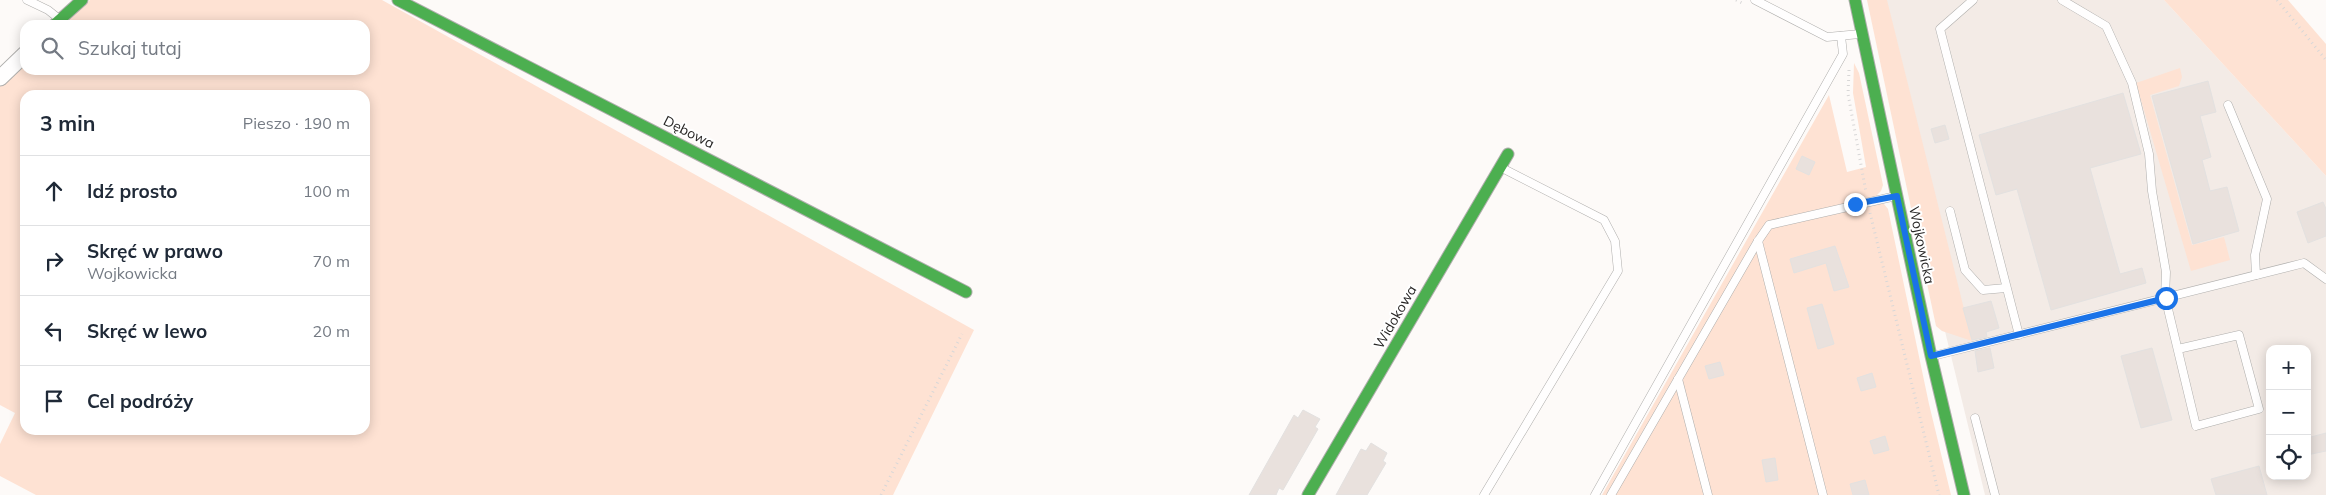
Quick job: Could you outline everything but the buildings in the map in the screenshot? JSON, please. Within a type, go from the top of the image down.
[{"type":"street","points":[[59,20],[82,0]]},
{"type":"street","name":"Dębowa","points":[[398,0],[966,292]]},
{"type":"street","name":"Wojkowicka","points":[[1855,0],[1931,356],[1964,495]]},
{"type":"street","points":[[0,78],[20,59]]},
{"type":"street","name":"Widokowa","points":[[1308,495],[1508,154]]},
{"type":"lane","points":[[27,0],[48,10],[56,20]]},
{"type":"lane","points":[[1756,0],[1827,37],[1862,34]]},
{"type":"lane","points":[[1973,0],[1940,29],[2019,334]]},
{"type":"lane","points":[[2062,0],[2106,26],[2132,83],[2149,154],[2152,191],[2166,272],[2166,298],[2196,426],[2259,408],[2239,335],[2178,349]]},
{"type":"lane","points":[[1595,495],[1843,54],[1843,36]]},
{"type":"lane","points":[[2228,105],[2268,199],[2255,255],[2256,275]]},
{"type":"lane","points":[[1484,495],[1618,271],[1615,240],[1604,220],[1500,167]]},
{"type":"lane","points":[[1611,495],[1758,240],[1769,225],[1868,201],[1897,196]]},
{"type":"lane","points":[[1950,211],[1965,270],[1984,290],[2006,288]]},
{"type":"lane","points":[[1758,240],[1823,495]]},
{"type":"lane","points":[[1931,356],[2304,262],[2326,278]]},
{"type":"lane","points":[[1678,379],[1708,495]]},
{"type":"lane","points":[[1975,418],[1995,495]]},
{"type":"path","points":[[2277,0],[2326,60]]},
{"type":"path","points":[[1848,64],[1848,94],[1868,201],[1939,495]]},
{"type":"path","points":[[881,495],[962,334]]},
{"type":"shaded area","points":[[90,0],[382,0],[974,330],[893,495],[36,495],[0,476],[0,444],[15,413],[0,405],[0,69],[20,56],[20,75],[370,75],[370,20],[68,20]]},
{"type":"shaded area","points":[[1867,0],[1887,0],[1972,341],[1942,331],[1936,326]]},
{"type":"shaded area","points":[[1869,0],[2164,0],[2326,176],[2326,495],[1985,495],[1942,319]]},
{"type":"shaded area","points":[[2164,0],[2288,0],[2326,44],[2326,176]]},
{"type":"shaded area","points":[[1854,63],[1859,73],[1883,185],[1877,195],[1879,204],[1884,204],[1888,209],[1929,404],[1951,495],[1602,495],[1829,95],[1847,172],[1866,167],[1853,93]]},
{"type":"shaded area","points":[[2180,68],[2182,77],[2179,86],[2150,95],[2192,245],[2224,237],[2230,260],[2191,271],[2136,83]]},
{"type":"traffic: fast","points":[[60,20],[82,0]]},
{"type":"traffic: fast","points":[[398,0],[966,292]]},
{"type":"traffic: fast","points":[[1855,0],[1931,356],[1964,495]]},
{"type":"traffic: fast","points":[[1308,495],[1508,154]]},
{"type":"route","points":[[1855,204],[1897,196],[1931,356],[2166,298]]}]
